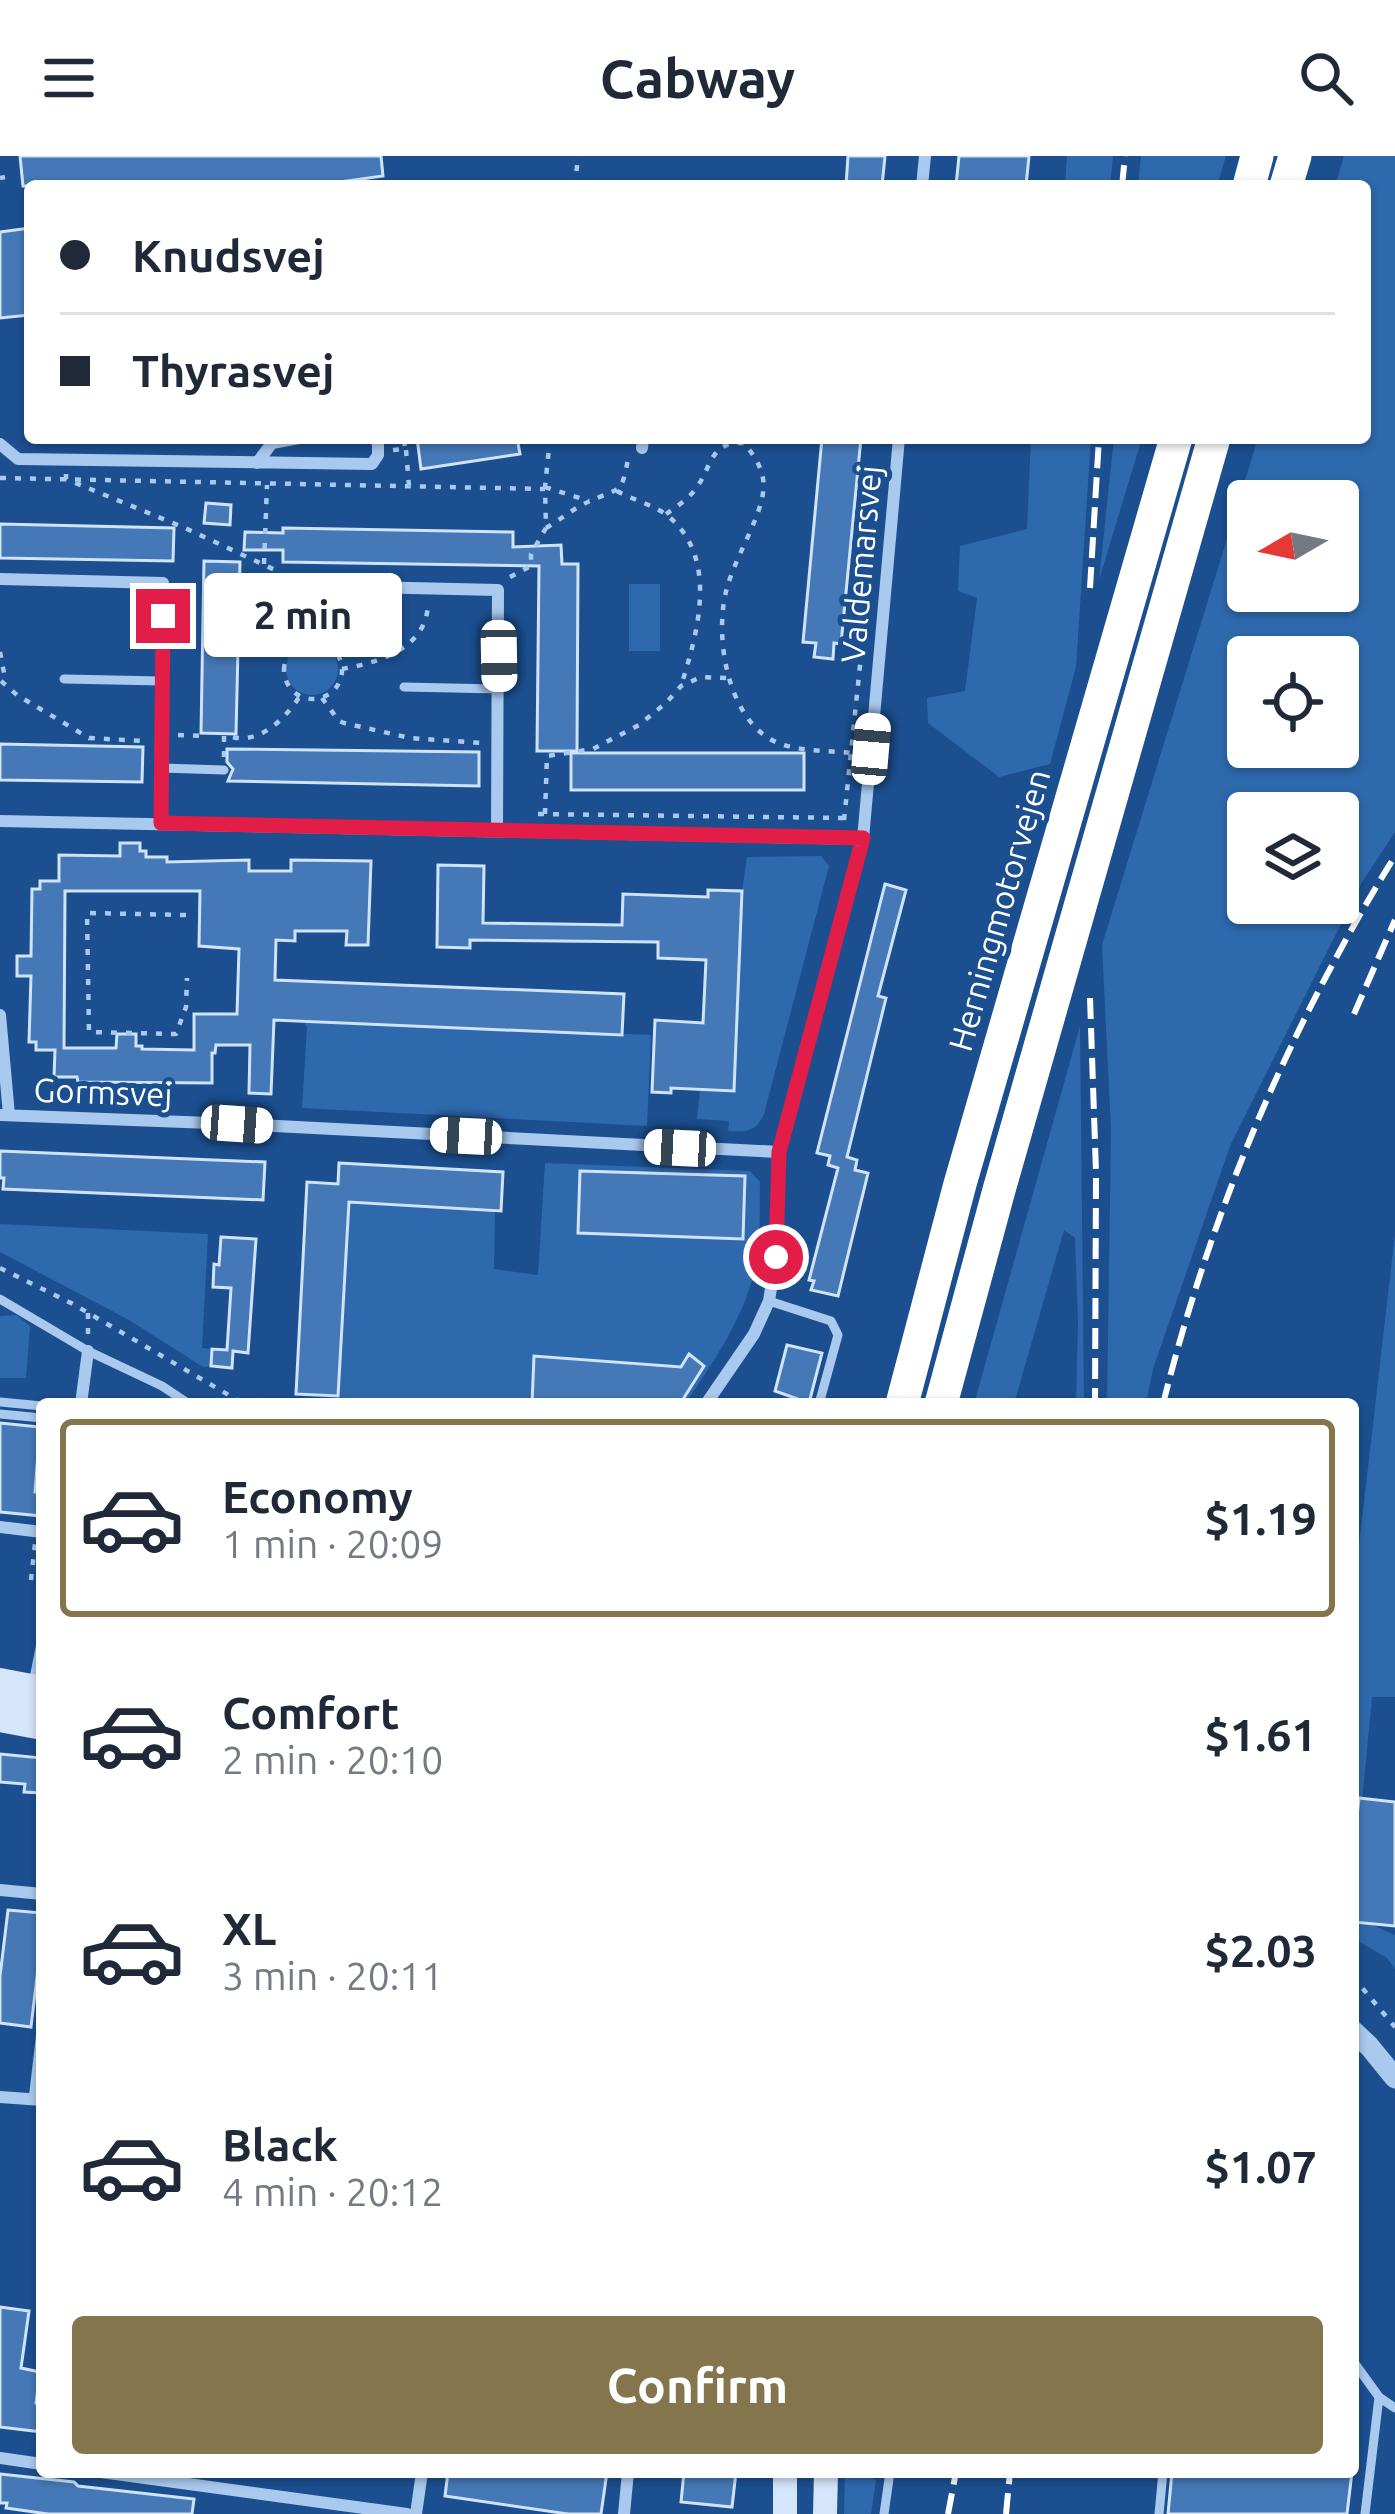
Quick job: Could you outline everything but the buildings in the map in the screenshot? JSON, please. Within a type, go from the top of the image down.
[{"type":"highway","name":"Herningmotorvejen","points":[[904,1398],[1174,444]]},
{"type":"highway","points":[[943,1398],[1212,444]]},
{"type":"main road","points":[[0,1680],[36,1703]]},
{"type":"main road","points":[[0,1702],[36,1704]]},
{"type":"main road","points":[[0,1720],[36,1705]]},
{"type":"main road","points":[[785,2478],[785,2514]]},
{"type":"main road","points":[[825,2514],[826,2478]]},
{"type":"street","points":[[0,444],[18,459],[372,464],[378,444]]},
{"type":"street","points":[[257,463],[271,444]]},
{"type":"street","name":"Valdemarsvej","points":[[769,1301],[776,1257],[779,1152],[863,838],[898,444]]},
{"type":"street","points":[[0,579],[163,584],[161,823]]},
{"type":"street","points":[[278,585],[498,590],[497,829]]},
{"type":"street","points":[[0,821],[863,838]]},
{"type":"street","points":[[0,1015],[4,1115]]},
{"type":"street","name":"Gormsvej","points":[[4,1115],[779,1152]]},
{"type":"street","points":[[710,1398],[754,1334],[769,1301]]},
{"type":"street","points":[[82,1398],[88,1351]]},
{"type":"street","points":[[0,1527],[36,1532]]},
{"type":"street","points":[[0,1890],[36,1893]]},
{"type":"street","points":[[1359,2037],[1395,2078]]},
{"type":"street","points":[[0,2097],[36,2100]]},
{"type":"street","points":[[0,2458],[36,2463]]},
{"type":"street","points":[[145,2478],[412,2514],[421,2478]]},
{"type":"street","points":[[624,2514],[627,2478]]},
{"type":"lane","points":[[64,680],[162,681]]},
{"type":"lane","points":[[404,686],[499,689]]},
{"type":"lane","points":[[161,768],[224,770]]},
{"type":"lane","points":[[0,1299],[180,1398]]},
{"type":"lane","points":[[769,1301],[831,1321],[838,1335],[821,1398]]},
{"type":"lane","points":[[0,1402],[36,1405]]},
{"type":"lane","points":[[0,1414],[36,1417]]},
{"type":"lane","points":[[1359,2370],[1378,2397],[1395,2408]]},
{"type":"lane","points":[[1365,2514],[1378,2397]]},
{"type":"lane","points":[[884,2514],[889,2478]]},
{"type":"lane","points":[[1159,2514],[1162,2478]]},
{"type":"path","points":[[546,528],[549,444]]},
{"type":"path","points":[[498,590],[512,574],[531,566],[531,554],[546,528],[617,491],[625,479],[631,446],[639,444]]},
{"type":"path","points":[[666,514],[693,493],[712,456],[730,444]]},
{"type":"path","points":[[745,444],[756,458],[764,492],[724,600],[728,678],[750,721],[772,740],[851,753]]},
{"type":"path","points":[[406,449],[409,486]]},
{"type":"path","points":[[0,478],[545,488],[589,502]]},
{"type":"path","points":[[617,491],[666,514],[693,548],[700,574],[697,625],[681,686]]},
{"type":"path","points":[[342,669],[380,661],[409,644],[428,617],[428,588]]},
{"type":"path","points":[[841,837],[862,636]]},
{"type":"path","points":[[320,641],[336,652],[342,669],[337,687],[313,699],[290,688],[283,672],[287,655],[302,642],[320,641]]},
{"type":"path","points":[[0,652],[1,681],[89,738],[208,736]]},
{"type":"path","points":[[545,814],[547,756],[593,749],[628,733],[681,686],[701,677],[728,678]]},
{"type":"path","points":[[224,736],[257,734],[286,718],[299,696]]},
{"type":"path","points":[[322,698],[339,722],[425,741],[498,743]]},
{"type":"path","points":[[186,915],[87,913],[88,1032],[176,1034],[186,1007],[187,978]]},
{"type":"path","points":[[0,1268],[73,1304],[234,1398]]},
{"type":"path","points":[[259,1398],[260,1394]]},
{"type":"path","points":[[31,1580],[36,1550]]},
{"type":"path","points":[[1359,1984],[1395,2027]]},
{"type":"shaded area","points":[[1067,156],[1113,156],[1111,180],[1065,180]]},
{"type":"shaded area","points":[[1141,156],[1226,156],[1219,180],[1139,180]]},
{"type":"shaded area","points":[[1344,156],[1395,156],[1395,832],[1359,888],[1359,792],[1227,792],[1227,924],[1341,924],[1230,1146],[1147,1398],[1107,1398],[1111,1130],[1102,945],[1227,539],[1227,612],[1359,612],[1359,480],[1245,480],[1256,444],[1371,444],[1371,180],[1337,180]]},
{"type":"shaded area","points":[[1031,444],[1091,444],[1076,667],[1050,764],[999,777],[928,723],[927,698],[965,691],[977,598],[958,591],[960,546],[1027,529]]},
{"type":"shaded area","points":[[1113,444],[1140,444],[1099,580]]},
{"type":"shaded area","points":[[629,584],[660,584],[660,651],[629,651]]},
{"type":"shaded area","points":[[312,643],[330,651],[338,669],[330,687],[312,695],[294,687],[286,669],[294,651]]},
{"type":"shaded area","points":[[821,856],[829,866],[764,1114],[754,1128],[741,1131],[728,1131],[729,1121],[697,1119],[700,1089],[734,1090],[747,857]]},
{"type":"shaded area","points":[[303,1021],[651,1035],[647,1126],[302,1108],[307,1027]]},
{"type":"shaded area","points":[[1080,1026],[1084,1398],[1076,1398],[1075,1238],[1064,1230],[1016,1398],[976,1398]]},
{"type":"shaded area","points":[[545,1163],[750,1171],[760,1182],[758,1250],[746,1298],[689,1398],[338,1398],[349,1203],[495,1210],[494,1269],[538,1275]]},
{"type":"shaded area","points":[[0,1224],[208,1234],[202,1348],[212,1349],[211,1366],[203,1367],[129,1320],[0,1252]]},
{"type":"shaded area","points":[[1395,1234],[1395,1697],[1372,1697],[1359,1833],[1359,1545]]},
{"type":"shaded area","points":[[16,1315],[30,1326],[26,1378],[0,1378],[0,1316]]},
{"type":"shaded area","points":[[1359,1919],[1395,1935],[1395,1969],[1387,1958],[1359,1942]]},
{"type":"shaded area","points":[[845,2478],[876,2480],[871,2514],[844,2514]]},
{"type":"railway","points":[[1123,180],[1125,156]]},
{"type":"railway","points":[[1090,588],[1099,444]]},
{"type":"railway","points":[[1165,1398],[1205,1261],[1258,1121],[1321,986],[1395,856]]},
{"type":"railway","points":[[1354,1014],[1395,920]]},
{"type":"railway","points":[[1090,998],[1096,1172],[1095,1398]]},
{"type":"railway","points":[[948,2514],[955,2478]]},
{"type":"railway","points":[[1006,2514],[1009,2478]]},
{"type":"route","points":[[163,616],[161,823],[863,838],[779,1152],[776,1257]]}]
